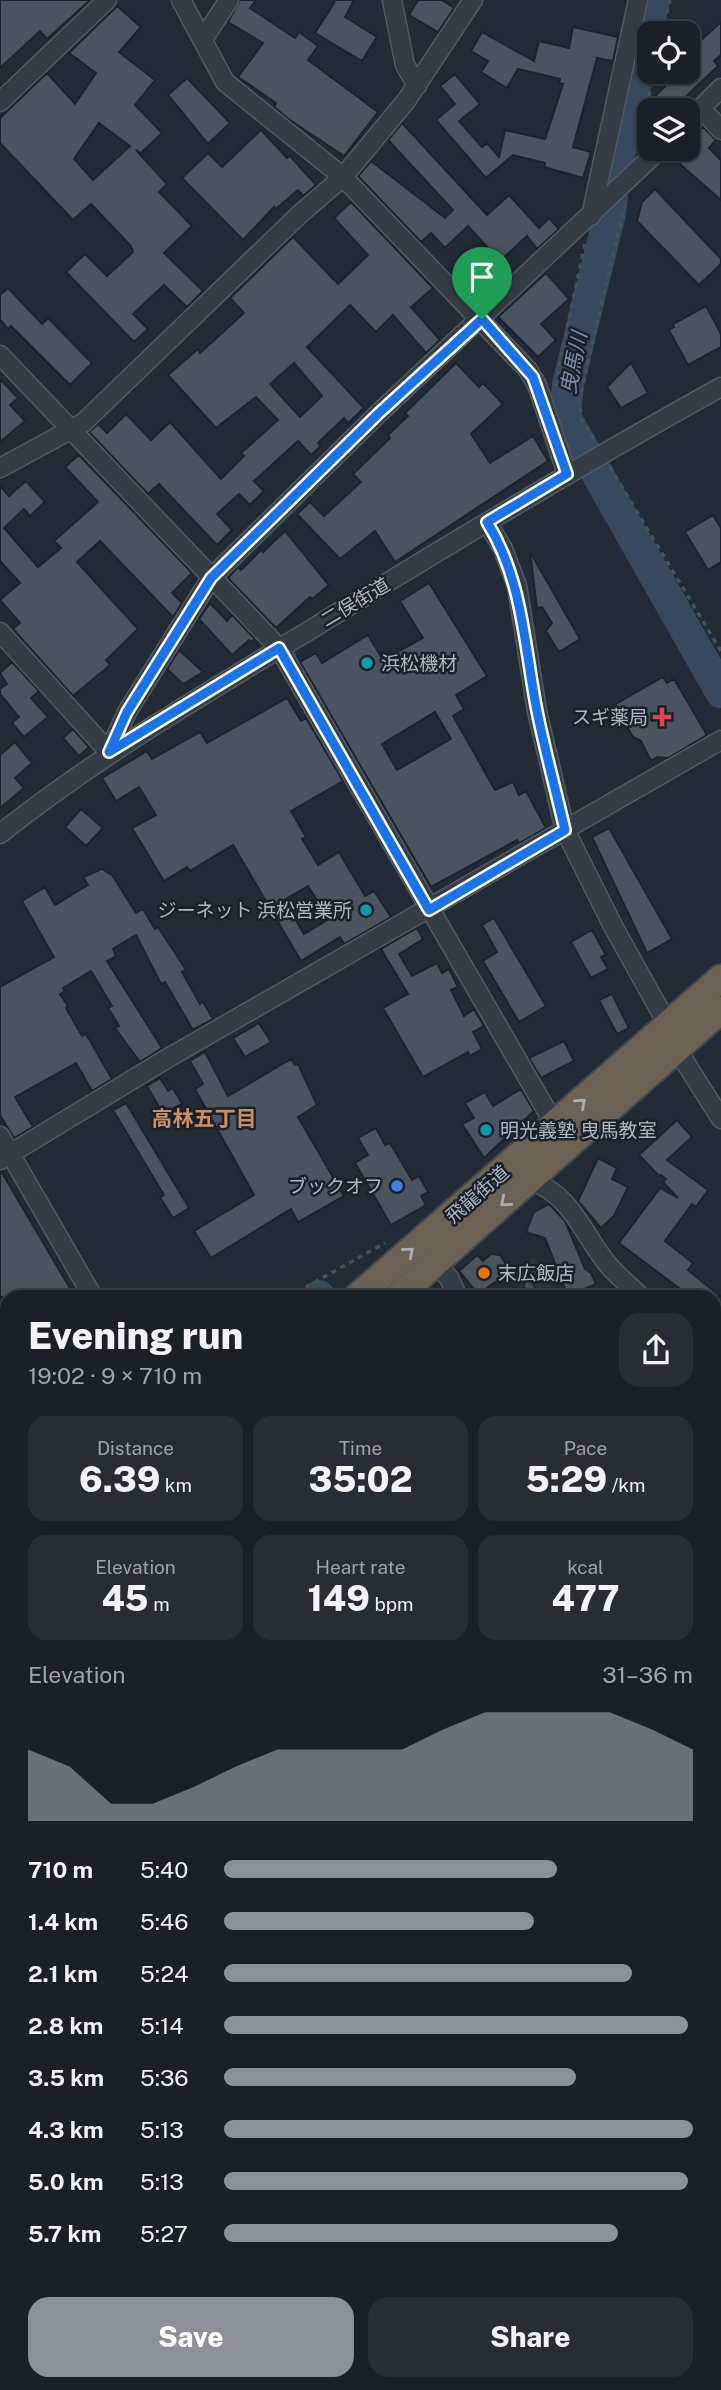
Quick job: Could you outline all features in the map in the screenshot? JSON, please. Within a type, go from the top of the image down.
[{"type":"highway","name":"飛龍街道","points":[[365,1290],[721,978]]},
{"type":"highway","name":"飛龍街道","points":[[405,1290],[719,1016]]},
{"type":"street","points":[[0,102],[107,0]]},
{"type":"street","points":[[181,0],[225,82],[343,177],[528,370],[573,470]]},
{"type":"street","points":[[203,39],[229,0]]},
{"type":"street","points":[[392,0],[405,65],[416,86]]},
{"type":"street","points":[[0,468],[83,423],[300,214],[343,177],[416,86],[473,0]]},
{"type":"street","points":[[593,214],[638,0]]},
{"type":"street","points":[[700,108],[721,88]]},
{"type":"street","points":[[700,118],[721,130]]},
{"type":"street","points":[[2,637],[109,752],[127,712],[211,578],[359,432],[648,161]]},
{"type":"street","points":[[0,355],[279,648],[555,1125]]},
{"type":"street","name":"二俣街道","points":[[0,834],[109,752],[573,470],[721,387]]},
{"type":"street","points":[[487,522],[503,549],[517,586],[537,711],[565,830],[614,928],[668,1025],[678,1051],[721,1119]]},
{"type":"street","points":[[5,1157],[168,1058],[721,740]]},
{"type":"street","points":[[0,1136],[5,1157],[89,1290]]},
{"type":"street","points":[[530,1180],[541,1184],[565,1203],[581,1220],[608,1265],[634,1290]]},
{"type":"street","points":[[435,1263],[449,1278],[455,1290]]},
{"type":"path","points":[[665,21],[670,0]]},
{"type":"path","points":[[651,84],[626,183],[579,402],[582,421],[721,651]]},
{"type":"path","points":[[548,419],[593,214]]},
{"type":"path","points":[[300,1290],[390,1239]]},
{"type":"green space","points":[[534,1257],[546,1274],[552,1290],[526,1290],[524,1266]]},
{"type":"building","points":[[0,0],[90,0],[47,39],[40,31],[0,68]]},
{"type":"building","points":[[240,0],[256,0],[250,8],[295,38],[299,32],[318,46],[308,60],[378,112],[344,156],[290,120],[274,107],[276,103],[238,77],[263,43],[228,22]]},
{"type":"building","points":[[336,0],[354,0],[345,17],[377,37],[362,61],[315,33]]},
{"type":"building","points":[[418,0],[442,0],[454,8],[438,32],[409,15]]},
{"type":"building","points":[[117,6],[141,27],[119,52],[155,80],[135,105],[162,133],[141,153],[136,150],[167,184],[159,192],[192,226],[164,253],[203,291],[187,307],[164,285],[133,314],[148,329],[134,342],[66,272],[85,254],[107,276],[133,252],[131,246],[91,204],[73,220],[0,143],[0,118],[47,73],[75,104],[96,73],[69,53]],"holes":[[[99,123],[130,146],[93,180],[74,159]]]},
{"type":"building","points":[[721,22],[721,55],[714,61],[718,66],[700,83],[700,41]]},
{"type":"building","points":[[573,27],[618,37],[613,61],[597,58],[573,147],[591,152],[583,178],[544,167],[545,163],[513,155],[486,178],[436,120],[455,104],[440,86],[455,74],[480,104],[459,121],[482,147],[487,143],[499,157],[505,130],[545,139],[563,84],[559,83],[560,79],[518,69],[507,88],[481,72],[488,61],[471,51],[482,32],[534,61],[539,41],[569,48]]},
{"type":"building","points":[[187,78],[230,123],[208,144],[168,95]]},
{"type":"building","points":[[668,84],[699,84],[684,98],[654,97]]},
{"type":"building","points":[[402,123],[487,215],[509,195],[539,228],[549,218],[559,229],[537,249],[527,236],[500,261],[468,226],[445,248],[431,233],[421,242],[358,176],[371,161],[445,218],[453,210],[388,140]]},
{"type":"building","points":[[703,127],[716,140],[709,148],[721,160],[721,200],[677,161],[700,161],[700,130]]},
{"type":"building","points":[[261,130],[287,158],[290,156],[316,185],[303,196],[298,190],[276,209],[274,207],[243,240],[182,178],[208,153],[222,167]]},
{"type":"building","points":[[655,189],[721,259],[721,264],[699,285],[637,221],[642,202]]},
{"type":"building","points":[[351,202],[433,288],[411,307],[440,340],[426,353],[393,315],[376,332],[350,305],[307,347],[364,408],[348,423],[344,418],[318,443],[321,446],[311,455],[298,441],[254,481],[264,491],[250,505],[239,494],[217,514],[232,530],[217,545],[159,484],[148,494],[89,432],[98,424],[107,433],[126,414],[151,440],[170,422],[221,479],[244,456],[241,453],[278,420],[256,397],[216,428],[168,375],[198,349],[200,353],[244,313],[230,298],[293,237],[338,284],[368,255],[334,218]],"holes":[[[294,363],[322,396],[300,417],[270,384]]]},
{"type":"building","points":[[485,269],[499,284],[480,302],[466,286]]},
{"type":"building","points":[[546,273],[569,299],[541,324],[556,340],[538,357],[498,317]]},
{"type":"building","points":[[8,288],[42,324],[48,318],[92,363],[70,385],[11,326],[8,329],[0,319],[0,295]]},
{"type":"building","points":[[706,306],[721,334],[721,347],[688,365],[669,330],[674,327],[673,324]]},
{"type":"building","points":[[456,363],[479,387],[483,383],[503,404],[471,434],[490,463],[533,436],[548,461],[395,562],[375,531],[340,559],[297,514],[310,502],[324,516],[361,482],[353,474],[390,438],[388,435],[408,416],[405,413]]},
{"type":"building","points":[[631,363],[648,393],[621,408],[607,387]]},
{"type":"building","points":[[0,379],[18,398],[10,405],[25,421],[0,442]]},
{"type":"building","points":[[79,455],[192,573],[172,593],[182,603],[173,617],[100,541],[77,562],[138,629],[106,660],[110,665],[73,696],[13,629],[20,623],[0,600],[20,583],[0,561],[0,486],[9,496],[26,481],[45,502],[30,516],[24,509],[4,528],[38,567],[61,548],[54,541],[98,502],[65,467]]},
{"type":"building","points":[[713,515],[721,528],[721,562],[708,570],[685,532]]},
{"type":"building","points":[[285,531],[329,585],[312,599],[310,597],[276,628],[228,578],[238,567],[241,570],[261,550],[263,552]]},
{"type":"building","points":[[530,552],[580,639],[559,652],[546,631],[552,623],[542,607],[537,608]]},
{"type":"building","points":[[429,583],[487,676],[456,695],[464,709],[453,716],[495,790],[513,782],[519,795],[526,791],[546,828],[519,843],[517,840],[431,887],[300,662],[316,653],[322,663],[368,635],[383,660],[423,638],[400,601]],"holes":[[[435,712],[451,739],[397,770],[382,744]]]},
{"type":"building","points":[[210,603],[227,621],[232,615],[255,639],[251,642],[249,640],[232,655],[199,619]]},
{"type":"building","points":[[179,650],[203,672],[183,684],[167,669]]},
{"type":"building","points":[[12,662],[39,691],[31,698],[48,717],[24,737],[12,723],[19,717],[0,694],[0,689],[7,684],[0,673]]},
{"type":"building","points":[[663,677],[667,683],[674,679],[707,735],[668,758],[657,757],[651,761],[641,741],[633,737],[614,705]]},
{"type":"building","points":[[287,698],[301,721],[306,718],[343,781],[291,811],[306,837],[302,839],[318,865],[339,852],[365,896],[374,891],[391,917],[344,944],[340,937],[301,961],[233,845],[190,871],[187,867],[164,881],[132,828],[156,815],[139,787],[116,801],[102,778],[147,751],[152,759],[200,732],[207,743]],"holes":[[[308,886],[329,919],[304,934],[284,900]]]},
{"type":"building","points":[[73,729],[89,747],[79,756],[63,738]]},
{"type":"building","points":[[15,742],[32,763],[15,778],[24,788],[0,808],[0,755]]},
{"type":"building","points":[[81,809],[103,828],[86,846],[65,827]]},
{"type":"building","points":[[609,828],[672,939],[647,953],[592,837]]},
{"type":"building","points":[[102,869],[112,875],[136,913],[143,909],[155,929],[158,927],[186,970],[182,972],[200,1004],[203,1002],[213,1019],[193,1030],[165,982],[161,984],[136,935],[113,949],[116,956],[107,961],[162,1048],[140,1062],[115,1028],[119,1026],[108,1008],[112,1006],[91,971],[63,988],[65,991],[60,994],[68,1006],[66,1008],[82,1036],[86,1034],[112,1079],[92,1091],[76,1063],[15,1097],[33,1127],[14,1138],[0,1115],[0,987],[54,957],[22,901],[45,887],[55,905],[88,885],[83,877]]},
{"type":"building","points":[[494,918],[546,1006],[519,1022],[483,961],[497,952],[482,925]]},
{"type":"building","points":[[417,928],[423,939],[399,954],[412,976],[437,963],[442,973],[449,969],[458,987],[451,990],[464,1016],[474,1009],[484,1026],[473,1032],[482,1049],[470,1056],[468,1052],[423,1077],[383,1008],[408,994],[381,949]]},
{"type":"building","points":[[592,930],[606,955],[601,957],[608,969],[591,978],[571,942]]},
{"type":"building","points":[[612,994],[629,1028],[617,1034],[599,1000]]},
{"type":"building","points":[[259,1023],[271,1042],[245,1057],[233,1038]]},
{"type":"building","points":[[564,1041],[574,1061],[541,1078],[529,1058]]},
{"type":"building","points":[[205,1052],[228,1096],[291,1059],[295,1065],[298,1064],[317,1105],[298,1117],[344,1196],[298,1222],[291,1209],[211,1258],[194,1231],[254,1195],[195,1089],[203,1084],[190,1061]]},
{"type":"building","points":[[160,1078],[168,1091],[173,1088],[182,1104],[163,1114],[147,1086]]},
{"type":"building","name":"明光義塾 曳馬教室","points":[[521,1089],[534,1111],[484,1158],[462,1124],[474,1118],[465,1103],[485,1092],[493,1106]]},
{"type":"building","points":[[126,1103],[189,1208],[173,1218],[160,1197],[164,1195],[113,1110]]},
{"type":"building","points":[[677,1120],[692,1137],[667,1160],[708,1190],[696,1207],[692,1204],[665,1241],[693,1263],[688,1270],[712,1290],[682,1290],[619,1243],[660,1188],[678,1198],[663,1182],[666,1179],[659,1176],[639,1155]]},
{"type":"building","name":"ブックオフ","points":[[376,1128],[385,1145],[390,1143],[412,1180],[419,1176],[428,1192],[421,1196],[426,1205],[391,1225],[355,1163],[368,1155],[358,1138]]},
{"type":"building","points":[[598,1158],[617,1168],[612,1179],[628,1187],[614,1216],[601,1228],[578,1201]]},
{"type":"building","points":[[0,1171],[1,1171],[71,1290],[0,1290]]},
{"type":"building","points":[[549,1204],[565,1221],[585,1269],[591,1273],[596,1284],[582,1290],[566,1290],[545,1238],[526,1232],[534,1212]]},
{"type":"building","name":"末広飯店","points":[[491,1254],[500,1255],[508,1267],[506,1275],[484,1290],[475,1290],[459,1271],[477,1255],[483,1261]]},
{"type":"waterway","name":"曳馬川","points":[[654,0],[614,178],[610,213],[568,384],[565,417],[721,692]]},
{"type":"place","name":"浜松機材","points":[[367,663]]},
{"type":"place","name":"スギ薬局","points":[[662,717]]},
{"type":"place","name":"ジーネット 浜松営業所","points":[[366,910]]},
{"type":"place","name":"明光義塾 曳馬教室","points":[[486,1130]]},
{"type":"place","name":"ブックオフ","points":[[397,1186]]},
{"type":"place","name":"末広飯店","points":[[484,1273]]},
{"type":"district","name":"高林五丁目","points":[[204,1119]]},
{"type":"route","points":[[482,319],[533,377],[567,474],[487,522],[503,549],[517,586],[537,711],[565,830],[429,910],[279,648],[109,752],[127,712],[211,578],[379,413],[482,319]]}]
